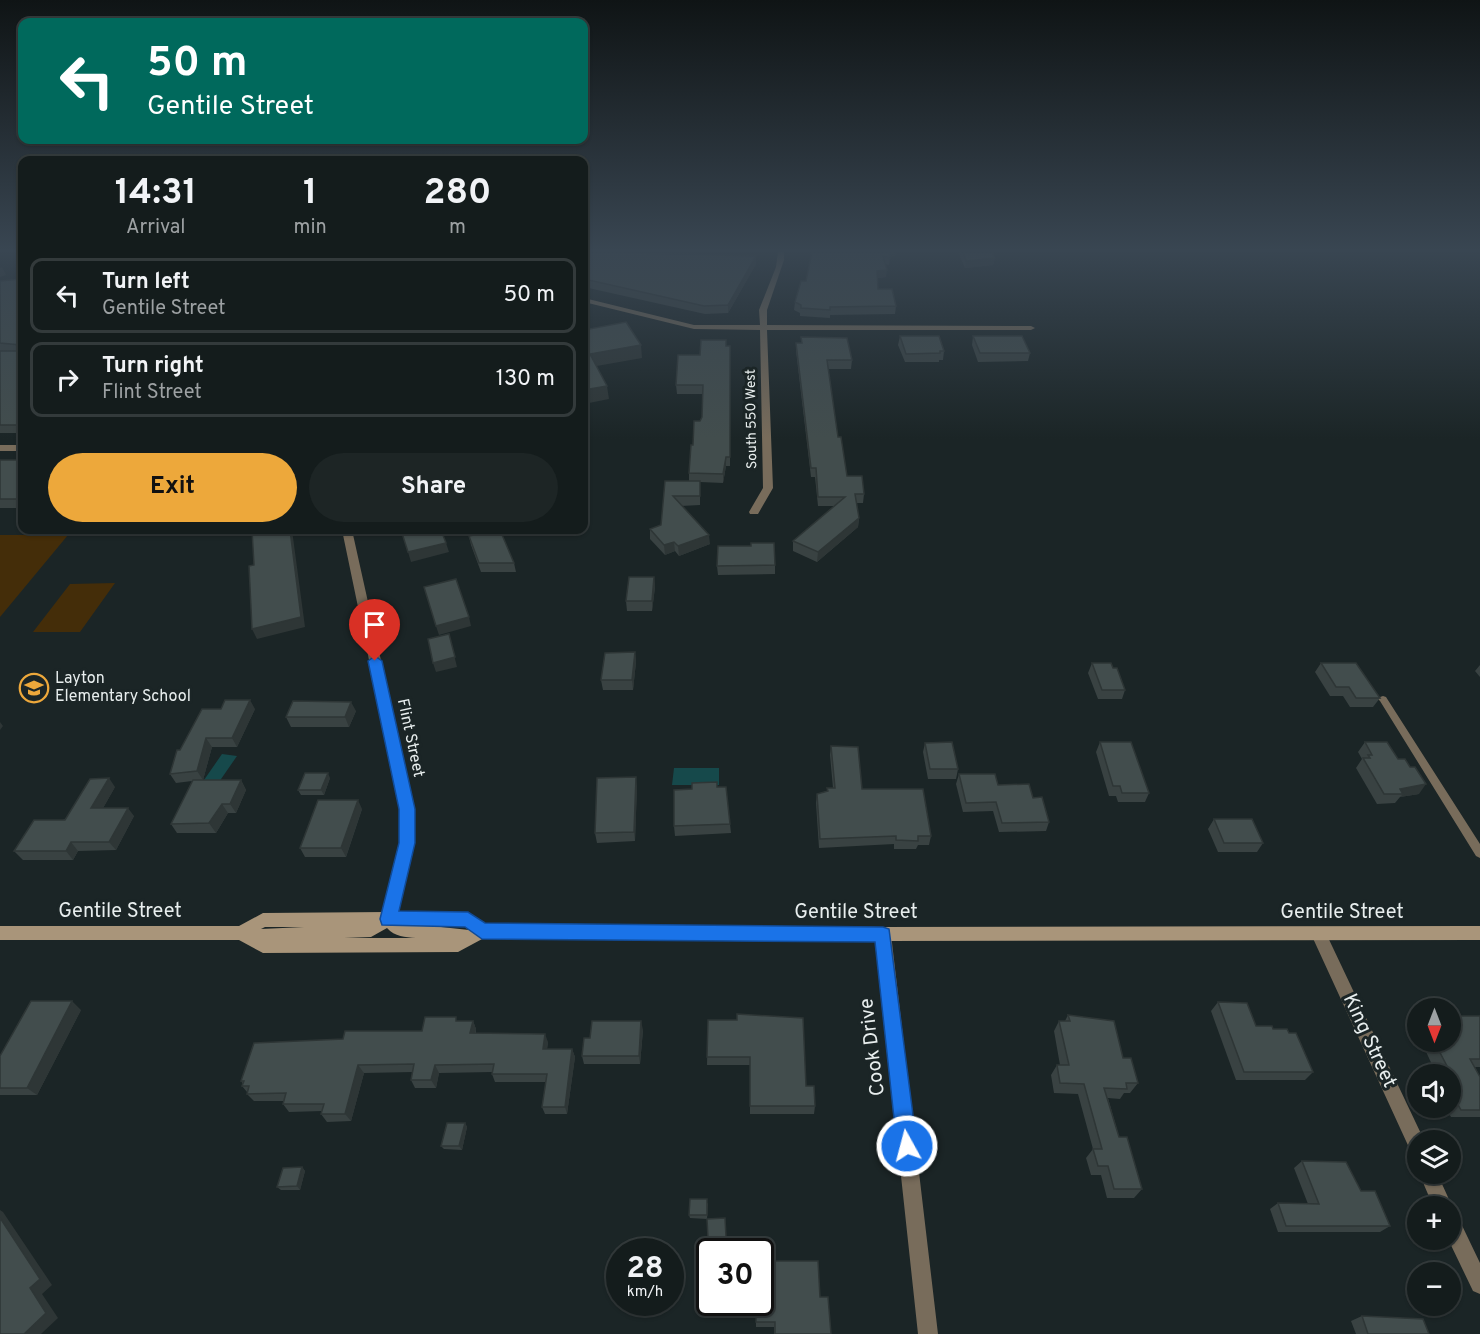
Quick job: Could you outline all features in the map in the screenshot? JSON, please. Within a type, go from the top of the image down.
[{"type":"main road","points":[[244,935],[371,930],[388,919],[397,929],[477,934]]},
{"type":"main road","name":"Gentile Street","points":[[0,933],[244,935],[263,946],[458,945],[477,934],[1480,933]]},
{"type":"street","points":[[642,314],[694,327],[1008,324],[1031,328]]},
{"type":"street","name":"South 550 West","points":[[754,513],[768,488],[763,314]]},
{"type":"street","points":[[0,448],[18,448]]},
{"type":"street","name":"Flint Street","points":[[348,534],[407,809],[407,843],[388,919]]},
{"type":"street","name":"Cook Drive","points":[[883,934],[928,1334]]},
{"type":"street","name":"King Street","points":[[1319,934],[1410,1130]]},
{"type":"street","points":[[1461,1245],[1480,1284]]},
{"type":"lane","points":[[1383,699],[1480,853]]},
{"type":"shaded area","points":[[0,535],[68,535],[0,617]]},
{"type":"shaded area","points":[[115,583],[80,632],[33,632],[70,584]]},
{"type":"water","points":[[222,754],[237,756],[219,782],[204,780]]},
{"type":"water","points":[[674,768],[719,768],[719,785],[672,785]]},
{"type":"building","points":[[0,314],[18,314],[18,345],[0,343]]},
{"type":"building","points":[[626,322],[641,345],[590,354],[607,386],[588,389],[588,329]]},
{"type":"building","points":[[900,336],[939,336],[944,351],[906,354]]},
{"type":"building","points":[[973,336],[1022,336],[1030,353],[980,353]]},
{"type":"building","points":[[801,337],[847,338],[852,360],[827,360],[838,437],[841,437],[847,476],[862,476],[864,494],[855,494],[859,518],[818,552],[793,541],[845,497],[818,497],[816,468],[811,468],[796,343],[802,343]]},
{"type":"building","points":[[701,340],[726,340],[726,346],[730,346],[730,457],[726,457],[723,474],[689,473],[694,421],[700,421],[702,417],[703,385],[676,385],[678,355],[700,355]]},
{"type":"building","points":[[18,349],[18,425],[0,425],[0,351],[17,351]]},
{"type":"building","points":[[0,460],[18,460],[18,499],[0,499]]},
{"type":"building","points":[[665,481],[700,481],[700,496],[673,496],[709,535],[678,546],[674,542],[664,545],[650,529],[661,525]]},
{"type":"building","points":[[252,534],[291,534],[301,617],[252,629],[249,566],[254,565]]},
{"type":"building","points":[[402,534],[443,534],[446,543],[408,552]]},
{"type":"building","points":[[502,534],[514,563],[479,563],[469,536]]},
{"type":"building","points":[[751,543],[774,543],[775,565],[717,566],[718,546],[751,546]]},
{"type":"building","points":[[629,577],[654,577],[652,601],[626,601]]},
{"type":"building","points":[[456,579],[469,617],[436,626],[424,587]]},
{"type":"building","points":[[449,634],[455,657],[433,663],[428,639]]},
{"type":"building","points":[[635,652],[632,680],[601,680],[605,653]]},
{"type":"building","points":[[1092,663],[1111,663],[1113,668],[1117,668],[1125,690],[1102,690]]},
{"type":"building","points":[[1321,663],[1356,663],[1380,698],[1356,698],[1349,687],[1336,687]]},
{"type":"building","points":[[225,700],[250,700],[232,738],[206,738],[197,771],[170,774],[177,750],[180,750],[202,709],[221,709]]},
{"type":"building","points":[[293,701],[351,702],[345,717],[286,717]]},
{"type":"building","points":[[952,742],[958,769],[930,769],[925,743]]},
{"type":"building","points":[[1100,742],[1131,742],[1149,793],[1122,793],[1120,786],[1113,786]]},
{"type":"building","points":[[1365,742],[1387,742],[1398,759],[1405,759],[1410,767],[1415,767],[1426,784],[1400,789],[1403,794],[1384,794],[1363,758],[1370,758],[1368,755],[1372,755]]},
{"type":"building","points":[[831,746],[858,747],[862,789],[923,789],[931,836],[918,836],[918,841],[896,840],[896,836],[820,839],[817,794],[828,791],[827,788],[835,788]]},
{"type":"building","points":[[305,773],[328,773],[321,790],[298,790]]},
{"type":"building","points":[[959,774],[995,774],[998,785],[1029,784],[1033,798],[1042,797],[1049,822],[1002,823],[996,802],[966,803]]},
{"type":"building","points":[[636,777],[634,832],[595,833],[597,778]]},
{"type":"building","points":[[109,778],[91,808],[128,808],[109,842],[71,842],[66,851],[14,851],[34,820],[65,820],[90,779]]},
{"type":"building","points":[[193,780],[241,780],[230,804],[222,804],[209,823],[171,824]]},
{"type":"building","points":[[717,782],[717,787],[726,787],[730,824],[674,826],[674,790],[692,789],[692,783]]},
{"type":"building","points":[[318,800],[358,800],[341,848],[300,848]]},
{"type":"building","points":[[1214,819],[1252,819],[1263,843],[1224,843]]},
{"type":"building","points":[[31,1001],[72,1001],[27,1088],[0,1088],[0,1056]]},
{"type":"building","points":[[1218,1002],[1247,1003],[1256,1026],[1272,1026],[1273,1029],[1287,1029],[1289,1033],[1296,1033],[1313,1072],[1244,1072]]},
{"type":"building","points":[[737,1014],[803,1018],[806,1086],[814,1086],[815,1106],[750,1106],[750,1057],[707,1057],[708,1020],[737,1020]]},
{"type":"building","points":[[1068,1015],[1114,1021],[1123,1058],[1131,1058],[1138,1083],[1126,1083],[1127,1089],[1104,1088],[1119,1137],[1127,1137],[1142,1189],[1114,1189],[1108,1166],[1098,1166],[1093,1149],[1102,1149],[1084,1084],[1060,1083],[1057,1065],[1069,1065],[1059,1021],[1070,1021]]},
{"type":"building","points":[[1461,1016],[1480,1016],[1480,1059],[1470,1059],[1480,1077],[1480,1110],[1461,1110],[1461,1064],[1446,1064],[1440,1052],[1461,1052]]},
{"type":"building","points":[[425,1017],[456,1017],[456,1021],[473,1021],[470,1033],[545,1034],[543,1049],[572,1049],[565,1107],[542,1107],[547,1074],[492,1074],[494,1064],[435,1065],[431,1080],[411,1080],[414,1064],[358,1065],[345,1114],[321,1114],[324,1104],[283,1104],[286,1093],[247,1094],[249,1086],[242,1086],[244,1081],[241,1081],[254,1043],[343,1039],[345,1031],[422,1031]]},
{"type":"building","points":[[592,1021],[641,1021],[639,1056],[582,1056],[584,1038],[590,1038]]},
{"type":"building","points":[[447,1123],[465,1123],[459,1146],[441,1146]]},
{"type":"building","points":[[1302,1161],[1346,1162],[1361,1191],[1375,1191],[1390,1226],[1286,1226],[1278,1203],[1319,1204]]},
{"type":"building","points":[[302,1167],[297,1186],[277,1187],[283,1168]]},
{"type":"building","points":[[690,1199],[707,1199],[707,1215],[689,1215]]},
{"type":"building","points":[[0,1218],[40,1279],[30,1288],[46,1313],[24,1334],[0,1334]]},
{"type":"building","points":[[725,1218],[726,1237],[708,1238],[707,1219]]},
{"type":"building","points":[[774,1261],[818,1261],[820,1297],[828,1297],[831,1334],[775,1334],[775,1322],[756,1322],[756,1316],[774,1316]]},
{"type":"building","points":[[1362,1316],[1423,1319],[1429,1334],[1368,1334]]},
{"type":"place","name":"Layton Elementary School","points":[[34,688]]},
{"type":"route","points":[[375,661],[407,809],[407,843],[388,919],[468,920],[482,931],[883,934],[907,1146]]}]
